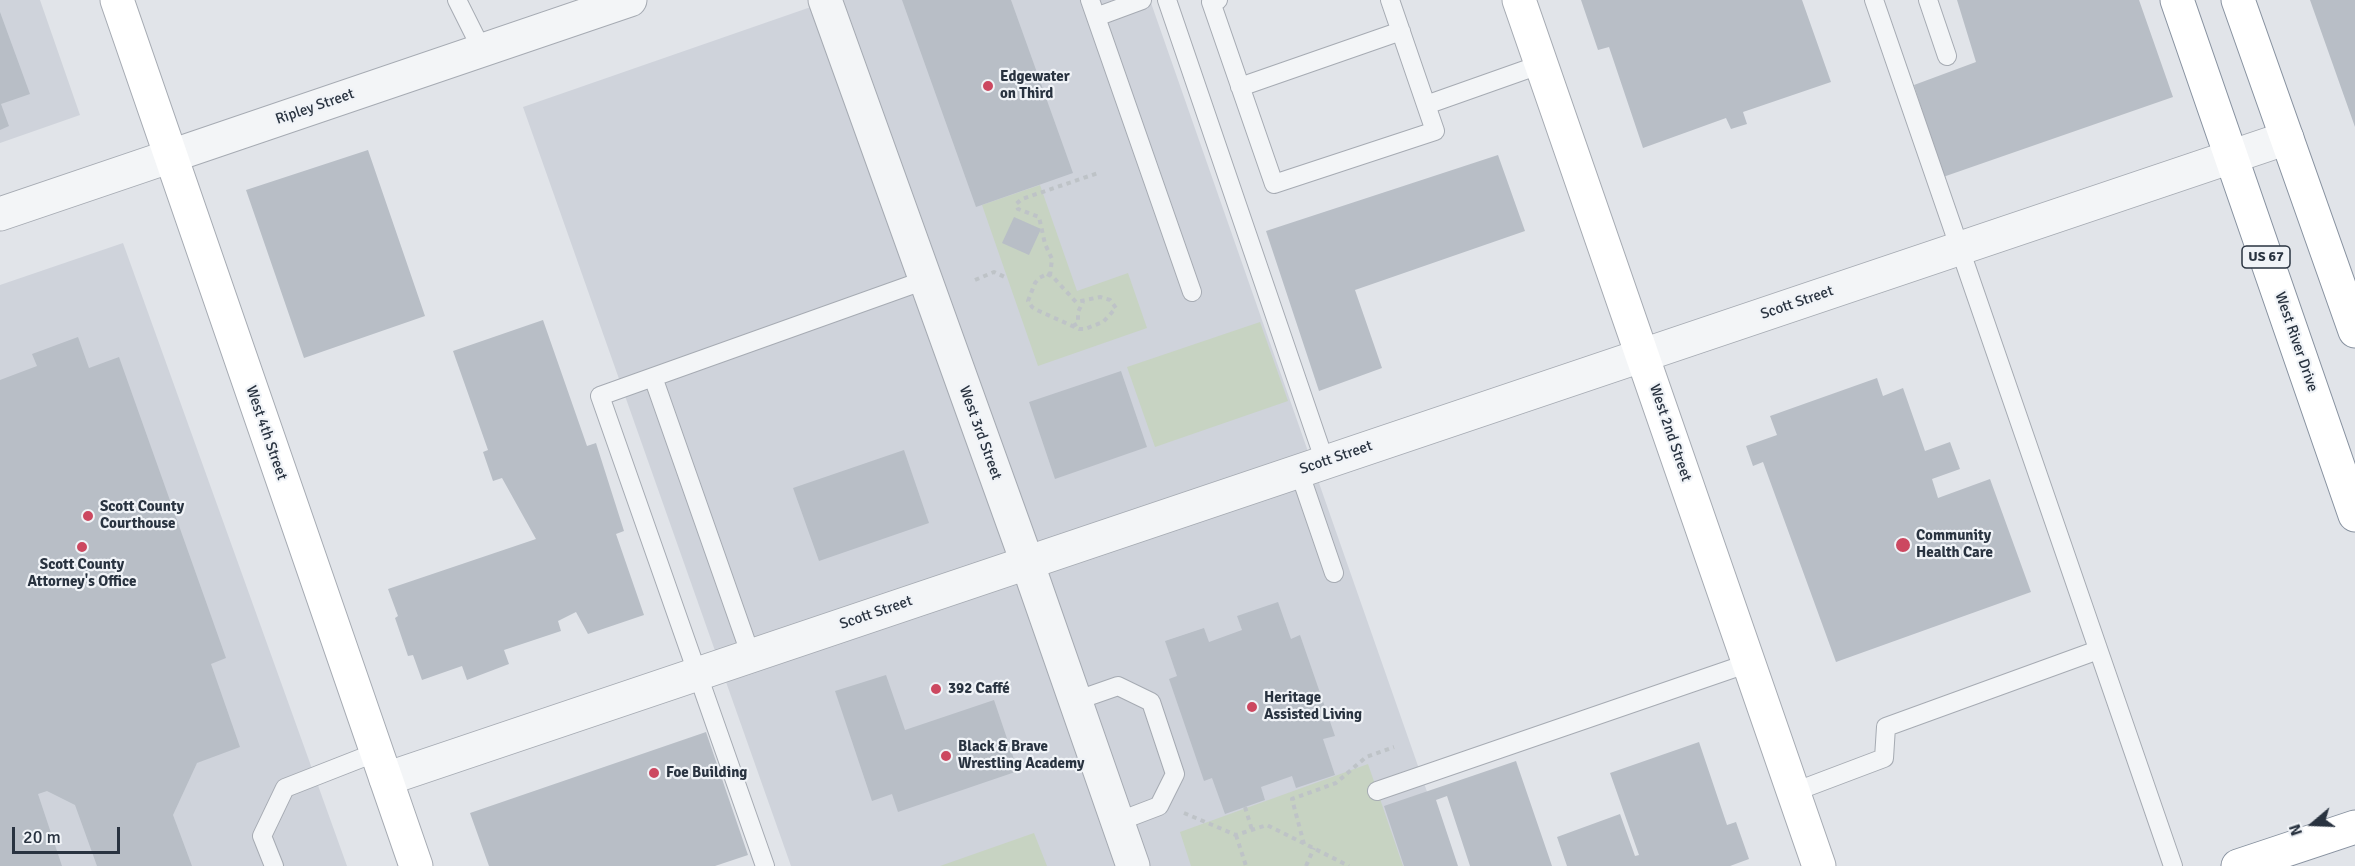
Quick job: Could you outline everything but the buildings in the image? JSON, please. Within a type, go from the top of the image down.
[{"type":"main road","name":"West 4th Street","points":[[117,0],[416,866]]},
{"type":"main road","name":"West 2nd Street","points":[[1520,0],[1819,866]]},
{"type":"main road","name":"West River Drive","points":[[2177,0],[2355,515]]},
{"type":"main road","points":[[2238,0],[2355,331]]},
{"type":"main road","points":[[2238,866],[2355,827]]},
{"type":"street","name":"Ripley Street","points":[[0,214],[630,0]]},
{"type":"street","name":"West 3rd Street","points":[[825,0],[1133,866]]},
{"type":"street","name":"Scott Street","points":[[381,766],[698,674],[2287,138]]},
{"type":"lane","points":[[457,0],[482,50]]},
{"type":"lane","points":[[1142,0],[1093,9],[1192,292]]},
{"type":"lane","points":[[1167,0],[1312,467],[1334,573]]},
{"type":"lane","points":[[1218,0],[1211,2],[1274,184],[1435,130],[1390,0]]},
{"type":"lane","points":[[1874,0],[2173,866]]},
{"type":"lane","points":[[1928,0],[1947,56]]},
{"type":"lane","points":[[1240,87],[1401,31]]},
{"type":"lane","points":[[1426,105],[1542,64]]},
{"type":"lane","points":[[765,866],[600,396],[925,280]]},
{"type":"lane","points":[[653,377],[751,656]]},
{"type":"lane","points":[[1794,792],[1884,758],[1886,728],[2098,650]]},
{"type":"lane","points":[[1377,791],[1749,663]]},
{"type":"lane","points":[[1075,701],[1118,686],[1151,702],[1175,774],[1159,806],[1117,822]]},
{"type":"lane","points":[[274,866],[262,836],[285,788],[381,766]]},
{"type":"path","points":[[1050,276],[1052,259],[1044,244],[1044,233],[1039,217],[1018,209],[1016,204],[1022,199],[1098,173]]},
{"type":"path","points":[[975,280],[994,272],[1007,278]]},
{"type":"path","points":[[1047,274],[1071,294],[1076,302],[1083,302],[1100,297],[1110,300],[1116,308],[1111,316],[1094,326],[1079,329],[1032,307],[1028,301],[1039,278],[1047,274]]},
{"type":"path","points":[[1073,326],[1078,322],[1078,312],[1083,302]]},
{"type":"path","points":[[1304,844],[1292,799],[1336,783],[1366,757],[1394,747]]},
{"type":"path","points":[[1161,803],[1236,835],[1267,825],[1349,866]]},
{"type":"path","points":[[1245,807],[1252,830]]},
{"type":"path","points":[[1236,835],[1246,866]]},
{"type":"path","points":[[1306,866],[1314,848]]},
{"type":"shaded area","points":[[0,0],[40,0],[80,115],[0,143]]},
{"type":"shaded area","points":[[831,0],[1150,0],[1453,866],[791,866],[523,107]]},
{"type":"shaded area","points":[[123,243],[347,866],[0,866],[0,285]]},
{"type":"green space","points":[[1040,185],[1077,291],[1128,273],[1147,328],[1038,366],[982,205]]},
{"type":"green space","points":[[1260,322],[1288,401],[1155,447],[1127,367]]},
{"type":"green space","points":[[1368,764],[1403,866],[1191,866],[1180,832]]},
{"type":"green space","points":[[1034,833],[1047,866],[940,866]]},
{"type":"place","name":"Edgewater on Third","points":[[988,86]]},
{"type":"place","name":"Scott County Courthouse","points":[[88,516]]},
{"type":"place","name":"Community Health Care","points":[[1903,545]]},
{"type":"place","name":"Scott County Attorney's Office","points":[[82,547]]},
{"type":"place","name":"392 Caffé","points":[[936,689]]},
{"type":"place","name":"Heritage Assisted Living","points":[[1252,707]]},
{"type":"place","name":"Black & Brave Wrestling Academy","points":[[946,756]]},
{"type":"place","name":"Foe Building","points":[[654,773]]}]
